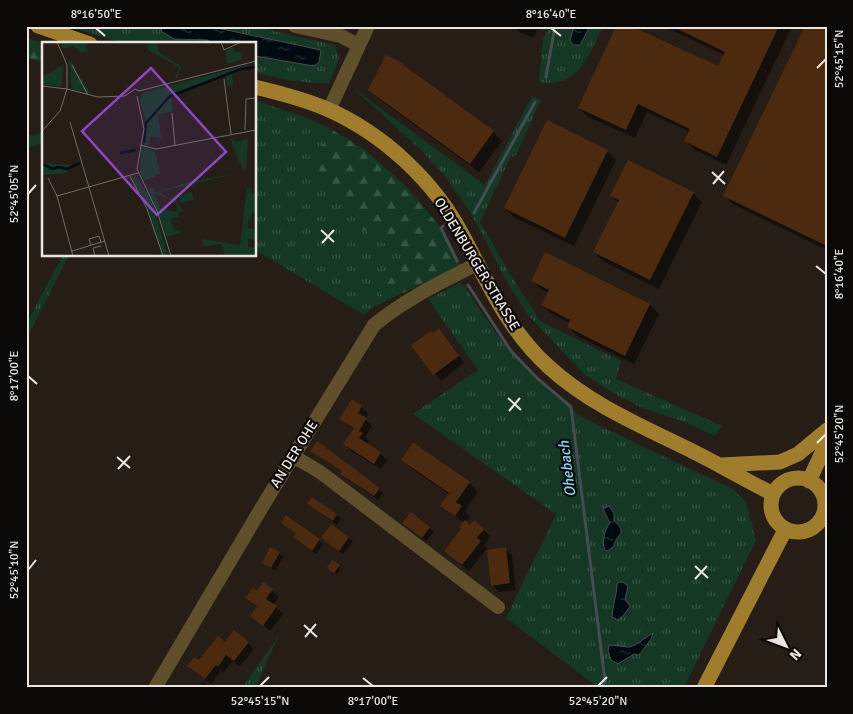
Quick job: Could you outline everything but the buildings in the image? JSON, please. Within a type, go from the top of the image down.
[{"type":"main road","points":[[38,26],[84,42]]},
{"type":"main road","name":"OLDENBURGER STRASSE","points":[[256,87],[291,96],[328,110],[367,132],[410,166],[434,192],[463,234],[505,315],[525,342],[549,368],[572,387],[605,408],[721,465],[773,494]]},
{"type":"main road","points":[[721,465],[780,462],[798,454],[827,430]]},
{"type":"main road","points":[[809,481],[827,442]]},
{"type":"main road","points":[[793,479],[809,481],[816,486],[824,501],[822,517],[817,524],[802,532],[785,530],[778,525],[771,510],[773,494],[778,487],[793,479]]},
{"type":"main road","points":[[704,688],[785,530]]},
{"type":"street","points":[[295,26],[341,36],[358,46]]},
{"type":"street","points":[[328,110],[368,26]]},
{"type":"street","name":"AN DER OHE","points":[[155,688],[374,325],[394,308],[477,264]]},
{"type":"street","points":[[294,456],[320,472],[498,607]]},
{"type":"green space","points":[[67,26],[252,26],[335,45],[339,58],[329,84],[293,81],[256,73],[256,42],[119,42]]},
{"type":"green space","points":[[550,26],[603,26],[587,59],[580,68],[564,80],[553,83],[539,82],[543,39]]},
{"type":"green space","points":[[26,38],[42,43],[42,62],[26,57]]},
{"type":"green space","points":[[353,88],[485,185],[532,96],[541,100],[515,157],[511,156],[480,222],[540,321],[621,361],[616,379],[722,426],[715,436],[682,421],[640,407],[584,374],[527,314],[510,287],[469,210],[444,175],[422,151]]},
{"type":"green space","points":[[257,101],[307,118],[331,129],[309,170],[338,190],[363,230],[405,255],[372,308],[364,315],[256,251]]},
{"type":"green space","points":[[331,129],[365,150],[406,186],[441,228],[453,247],[461,265],[372,308],[405,255],[363,230],[338,190],[309,170]]},
{"type":"green space","points":[[42,133],[42,144],[31,147],[26,151],[26,136]]},
{"type":"green space","points":[[62,256],[68,256],[26,340],[26,324]]},
{"type":"green space","points":[[460,283],[465,286],[491,325],[518,360],[567,406],[587,420],[733,489],[746,502],[756,540],[684,688],[594,688],[595,685],[506,618],[556,514],[413,414],[478,370],[428,299]],"holes":[[[604,511],[620,526],[618,538],[615,540],[614,546],[605,535],[610,523]],[[652,633],[651,639],[639,655],[634,654],[623,661],[611,660],[608,648],[611,645],[617,647],[633,645]]]},
{"type":"green space","points":[[279,635],[256,688],[242,688]]},
{"type":"water","points":[[163,26],[208,26],[321,50],[319,62],[314,66],[256,56],[256,42],[210,42],[207,40],[174,39],[161,31]]},
{"type":"water","points":[[574,26],[590,26],[580,45],[573,45],[570,40]]},
{"type":"water","points":[[609,506],[614,513],[614,521],[621,528],[621,531],[614,546],[608,551],[605,550],[604,540],[605,532],[610,523],[603,509]]},
{"type":"water","points":[[623,582],[628,586],[625,599],[630,606],[618,620],[612,617],[617,584]]},
{"type":"water","points":[[653,633],[651,639],[639,655],[634,654],[618,664],[611,660],[608,651],[609,645],[629,647]]},
{"type":"waterway","points":[[546,77],[555,26]]},
{"type":"waterway","name":"Ohebach","points":[[474,213],[535,102]]},
{"type":"waterway","name":"Ohebach","points":[[443,226],[441,228],[457,261]]},
{"type":"waterway","name":"Ohebach","points":[[468,285],[511,351],[537,378],[571,407],[605,681],[602,688]]}]
